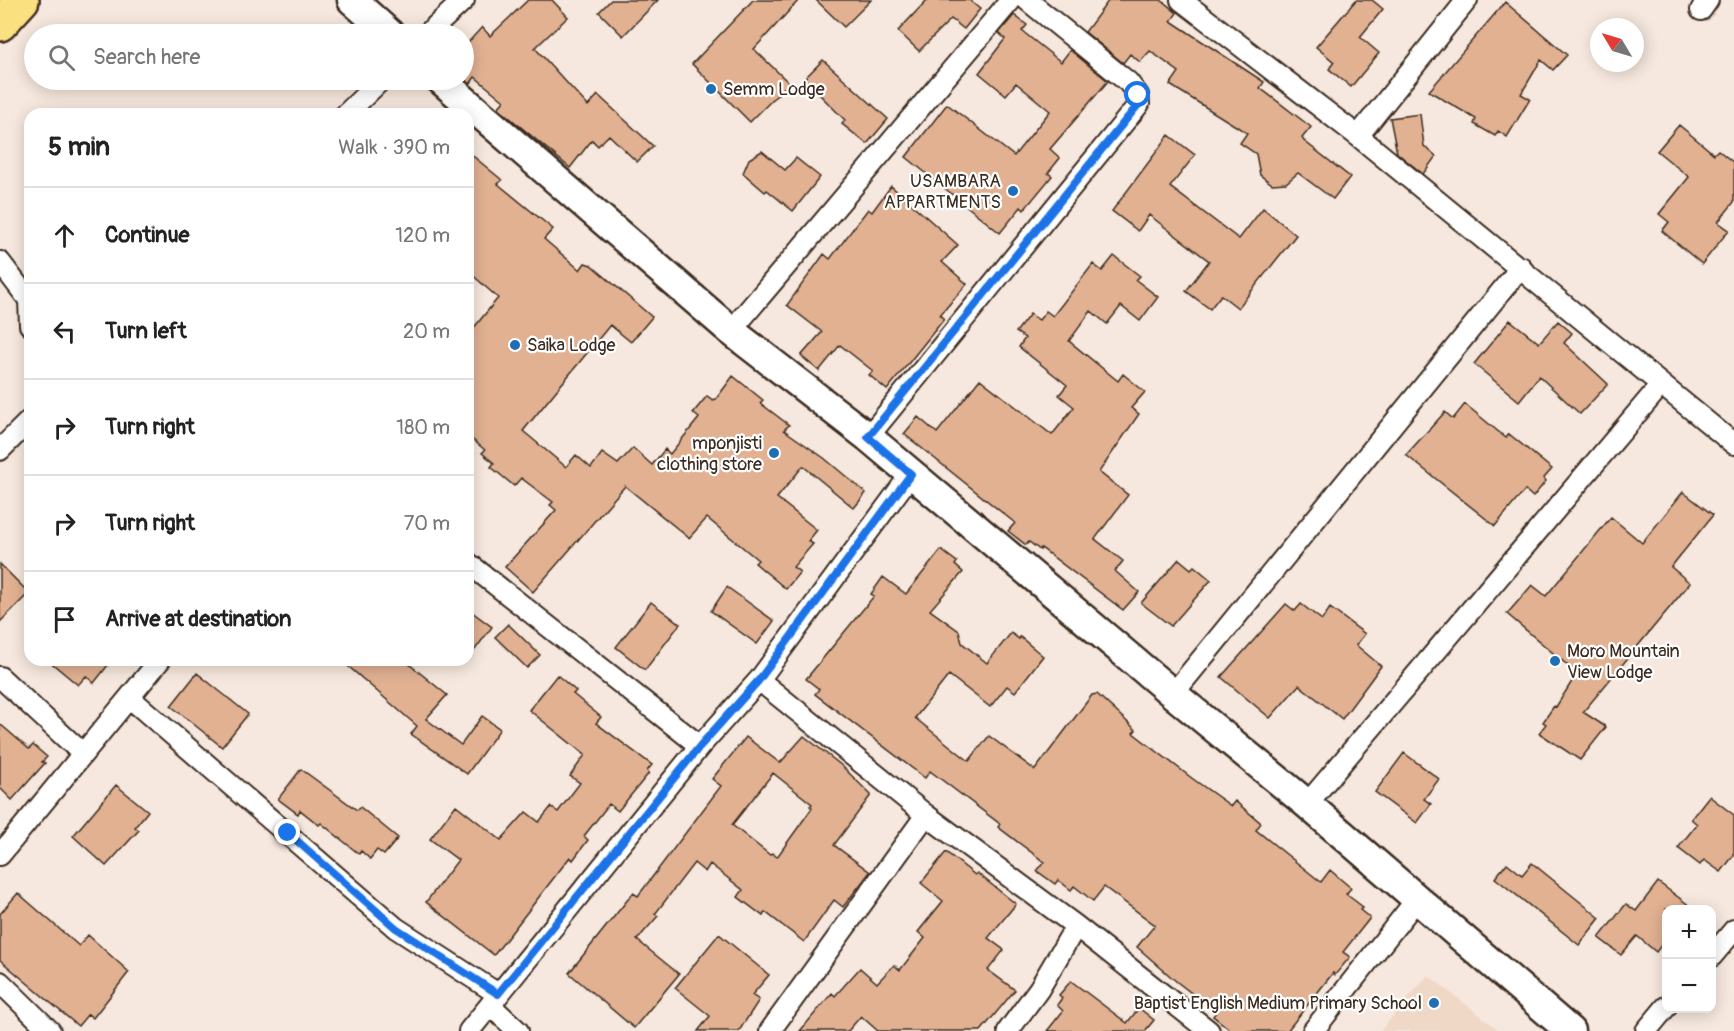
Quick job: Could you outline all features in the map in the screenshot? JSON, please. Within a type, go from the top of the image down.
[{"type":"highway","points":[[0,24],[22,0]]},
{"type":"street","points":[[352,0],[379,24]]},
{"type":"street","points":[[438,24],[464,0]]},
{"type":"street","points":[[731,331],[1011,0]]},
{"type":"street","points":[[868,437],[1139,104],[1138,95],[1128,82],[1027,0]]},
{"type":"street","points":[[1181,0],[1358,136],[1521,267],[1660,386],[1734,444]]},
{"type":"street","points":[[1358,136],[1467,0]]},
{"type":"street","points":[[352,108],[371,90]]},
{"type":"street","points":[[453,90],[473,108]]},
{"type":"street","points":[[474,109],[731,331],[868,437],[1307,804],[1570,1031]]},
{"type":"street","points":[[0,262],[24,293]]},
{"type":"street","points":[[1173,694],[1521,267]]},
{"type":"street","points":[[1307,804],[1660,386]]},
{"type":"street","points":[[0,450],[24,426]]},
{"type":"street","points":[[469,1031],[700,746],[759,680],[911,474]]},
{"type":"street","points":[[474,568],[700,746]]},
{"type":"street","points":[[0,855],[155,666]]},
{"type":"street","points":[[0,677],[82,754]]},
{"type":"street","points":[[759,680],[926,815],[1076,926],[1209,1031]]},
{"type":"street","points":[[130,698],[396,928],[495,1000],[518,1031]]},
{"type":"street","points":[[770,1031],[926,815]]},
{"type":"street","points":[[1313,1031],[1417,899]]},
{"type":"street","points":[[1008,1031],[1039,989],[1076,926]]},
{"type":"street","points":[[1716,951],[1734,930]]},
{"type":"street","points":[[0,982],[50,1031]]},
{"type":"street","points":[[1646,1031],[1662,1012]]},
{"type":"shaded area","name":"Baptist English Medium Primary School","points":[[1428,975],[1500,1031],[1380,1031]]},
{"type":"building","points":[[528,0],[552,0],[568,17],[535,48],[588,106],[598,95],[653,146],[637,162],[609,135],[598,146],[592,140],[570,168],[498,108],[504,101],[474,78],[474,36],[482,27],[490,36]]},
{"type":"building","points":[[611,0],[658,0],[623,36],[599,12]]},
{"type":"building","points":[[753,0],[799,0],[754,49],[789,83],[750,122],[692,64]]},
{"type":"building","points":[[816,0],[871,0],[844,27]]},
{"type":"building","points":[[927,0],[969,0],[980,9],[964,29],[951,19],[919,51],[898,31]]},
{"type":"building","points":[[1109,0],[1161,0],[1177,13],[1171,21],[1264,82],[1260,88],[1311,127],[1302,138],[1304,141],[1350,177],[1333,199],[1298,173],[1286,183],[1272,184],[1260,175],[1256,154],[1240,143],[1247,133],[1170,85],[1179,72],[1150,51],[1140,62],[1130,54],[1123,63],[1085,32]]},
{"type":"building","points":[[1356,0],[1372,0],[1383,9],[1360,37],[1379,53],[1351,87],[1329,69],[1334,62],[1316,47]]},
{"type":"building","points":[[1505,2],[1567,55],[1553,70],[1541,60],[1521,94],[1530,99],[1507,137],[1498,131],[1495,136],[1474,124],[1476,119],[1429,91]]},
{"type":"building","points":[[1014,15],[1027,25],[1022,31],[1061,62],[1070,50],[1108,81],[1050,149],[1060,158],[1048,173],[1052,176],[1024,210],[1021,207],[1000,233],[906,157],[947,104],[1014,156],[1050,111],[1016,83],[1006,95],[979,73],[1005,39],[999,33]]},
{"type":"building","points":[[823,60],[888,119],[867,144],[842,124],[845,120],[804,79]]},
{"type":"building","points":[[1420,114],[1424,146],[1436,156],[1423,174],[1397,153],[1390,118]]},
{"type":"building","points":[[1679,125],[1714,154],[1718,150],[1734,163],[1734,202],[1718,222],[1729,230],[1702,264],[1662,231],[1669,222],[1659,214],[1689,177],[1657,151]]},
{"type":"building","points":[[1169,135],[1195,155],[1170,187],[1239,239],[1263,208],[1296,235],[1238,308],[1221,295],[1210,309],[1186,291],[1209,261],[1149,215],[1138,231],[1112,211]]},
{"type":"building","points":[[762,151],[785,170],[796,158],[820,177],[793,211],[767,190],[765,192],[743,173],[749,159]]},
{"type":"building","points":[[474,157],[502,180],[498,184],[553,229],[544,239],[580,270],[585,263],[591,265],[652,317],[631,342],[610,325],[523,431],[566,467],[576,455],[591,468],[602,453],[618,464],[633,448],[652,465],[665,449],[670,454],[699,418],[693,413],[707,396],[713,400],[716,399],[733,376],[763,400],[760,403],[789,425],[784,430],[824,458],[866,493],[854,508],[803,466],[777,498],[817,530],[808,541],[813,544],[793,567],[800,572],[786,589],[755,563],[758,560],[707,518],[689,538],[625,486],[533,592],[505,567],[556,510],[550,505],[553,502],[521,478],[514,486],[491,467],[494,463],[482,453],[485,450],[474,441],[474,328],[498,298],[474,276]]},
{"type":"building","points":[[891,186],[958,245],[942,262],[967,284],[940,315],[944,319],[887,390],[869,375],[873,371],[840,345],[819,371],[801,356],[822,332],[787,305],[824,254],[830,259],[868,209],[872,212]]},
{"type":"building","points":[[1114,256],[1140,276],[1136,280],[1158,297],[1140,321],[1121,306],[1107,324],[1091,311],[1069,341],[1118,381],[1123,374],[1145,392],[1131,408],[1139,414],[1099,472],[1128,495],[1095,539],[1123,561],[1115,571],[1139,592],[1123,610],[1041,548],[1040,550],[1029,542],[1026,545],[1008,531],[1015,523],[904,434],[918,417],[937,433],[980,379],[1052,435],[1074,407],[1059,395],[1067,385],[1019,347],[1025,338],[1016,332],[1030,314],[1039,320],[1046,311],[1053,316],[1093,264],[1102,271]]},
{"type":"building","points":[[1510,320],[1539,343],[1558,321],[1572,333],[1564,343],[1608,384],[1580,414],[1539,376],[1519,401],[1474,364]]},
{"type":"building","points":[[1465,404],[1506,438],[1509,434],[1552,469],[1533,497],[1525,490],[1495,526],[1406,455],[1445,412],[1453,419]]},
{"type":"building","points":[[1683,492],[1713,515],[1671,567],[1690,583],[1583,712],[1606,727],[1580,760],[1539,733],[1546,724],[1543,722],[1554,706],[1556,707],[1576,675],[1570,670],[1572,669],[1507,614],[1532,585],[1546,596],[1611,517],[1642,543]]},
{"type":"building","points":[[941,550],[957,562],[955,565],[963,572],[930,610],[959,631],[962,643],[987,663],[1011,633],[1019,639],[1020,637],[1043,656],[1015,692],[1007,686],[990,707],[949,675],[915,718],[969,761],[989,736],[1035,770],[1092,695],[1097,694],[1136,730],[1133,733],[1231,806],[1235,801],[1261,823],[1256,830],[1321,882],[1330,870],[1351,888],[1346,894],[1363,907],[1360,910],[1370,918],[1343,952],[1350,957],[1335,975],[1333,973],[1287,1031],[1232,1031],[1213,1016],[1216,1012],[1137,947],[1155,925],[1104,887],[1093,901],[1074,886],[1071,890],[1058,880],[1055,884],[1037,871],[1044,862],[998,827],[1000,824],[930,771],[925,778],[815,694],[819,689],[806,679],[874,596],[871,594],[883,577],[906,594]]},
{"type":"building","points":[[1179,559],[1191,569],[1194,566],[1211,580],[1171,626],[1141,603]]},
{"type":"building","points":[[0,564],[24,588],[24,598],[0,622]]},
{"type":"building","points":[[727,587],[774,621],[757,644],[711,611]]},
{"type":"building","points":[[651,602],[680,624],[645,670],[616,647]]},
{"type":"building","points":[[1286,604],[1295,611],[1301,604],[1322,620],[1330,608],[1365,634],[1356,645],[1381,666],[1342,719],[1299,685],[1270,718],[1221,677]]},
{"type":"building","points":[[474,614],[492,627],[474,651]]},
{"type":"building","points":[[508,624],[540,655],[527,668],[495,637]]},
{"type":"building","points":[[55,666],[107,666],[94,683],[86,676],[78,685]]},
{"type":"building","points":[[348,666],[411,666],[447,695],[426,719],[461,745],[482,716],[500,729],[467,774],[411,734],[417,726]]},
{"type":"building","points":[[197,673],[248,714],[222,747],[171,706]]},
{"type":"building","points":[[557,675],[576,691],[573,694],[601,717],[596,723],[652,765],[647,771],[649,773],[618,811],[609,804],[584,836],[588,840],[573,860],[570,857],[494,955],[426,902],[458,860],[430,839],[456,805],[501,840],[526,812],[539,822],[551,807],[558,812],[580,783],[570,776],[585,755],[529,710]]},
{"type":"building","points":[[0,724],[29,749],[33,745],[47,757],[42,762],[45,763],[12,800],[0,788]]},
{"type":"building","points":[[804,736],[842,766],[871,795],[834,845],[870,872],[843,907],[834,900],[804,942],[765,912],[763,916],[738,897],[743,890],[710,864],[705,872],[694,863],[655,914],[658,916],[637,940],[679,974],[634,1028],[569,973],[633,893],[638,896],[721,786],[712,779],[746,737],[780,763]],"holes":[[[773,773],[812,804],[810,806],[812,808],[777,857],[772,853],[770,855],[732,825]]]},
{"type":"building","points":[[1404,753],[1439,779],[1424,799],[1431,804],[1417,823],[1375,792]]},
{"type":"building","points":[[301,769],[357,810],[360,807],[398,838],[384,855],[377,850],[370,859],[361,851],[359,854],[321,823],[319,825],[300,810],[298,814],[278,799]]},
{"type":"building","points":[[116,785],[148,811],[135,827],[139,830],[106,866],[73,836]]},
{"type":"building","points":[[1709,796],[1734,815],[1734,855],[1721,872],[1704,860],[1700,865],[1678,848],[1697,824],[1691,819]]},
{"type":"building","points":[[946,852],[1016,904],[988,938],[1004,950],[988,970],[1015,990],[981,1031],[878,1031],[861,1016],[848,1031],[800,1031],[832,993],[835,996],[860,968],[877,983],[894,965],[900,970],[925,938],[918,932],[943,901],[921,883]]},
{"type":"building","points":[[1507,863],[1522,875],[1532,863],[1600,918],[1579,945],[1495,878]]},
{"type":"building","points":[[1658,882],[1689,905],[1662,905],[1662,944],[1656,952],[1637,936],[1621,955],[1599,938],[1626,904],[1636,911]]},
{"type":"building","points":[[18,893],[79,946],[88,935],[129,972],[93,1018],[88,1014],[78,1026],[0,960],[0,914]]},
{"type":"building","points":[[719,934],[769,975],[752,995],[759,1000],[739,1031],[698,1031],[710,1016],[675,988]]},
{"type":"building","points":[[1071,981],[1127,1023],[1139,1008],[1154,1020],[1145,1031],[1047,1031],[1063,1011],[1057,1005],[1062,998],[1059,995]]},
{"type":"place","name":"Semm Lodge","points":[[711,89]]},
{"type":"place","name":"USAMBARA APPARTMENTS","points":[[1013,191]]},
{"type":"place","name":"Saika Lodge","points":[[515,345]]},
{"type":"place","name":"mponjisti clothing store","points":[[774,453]]},
{"type":"place","name":"Moro Mountain View Lodge","points":[[1555,661]]},
{"type":"place","name":"Baptist English Medium Primary School","points":[[1434,1003]]},
{"type":"route","points":[[288,833],[396,928],[498,994],[700,746],[759,680],[911,474],[868,437],[1139,104],[1138,95]]}]
